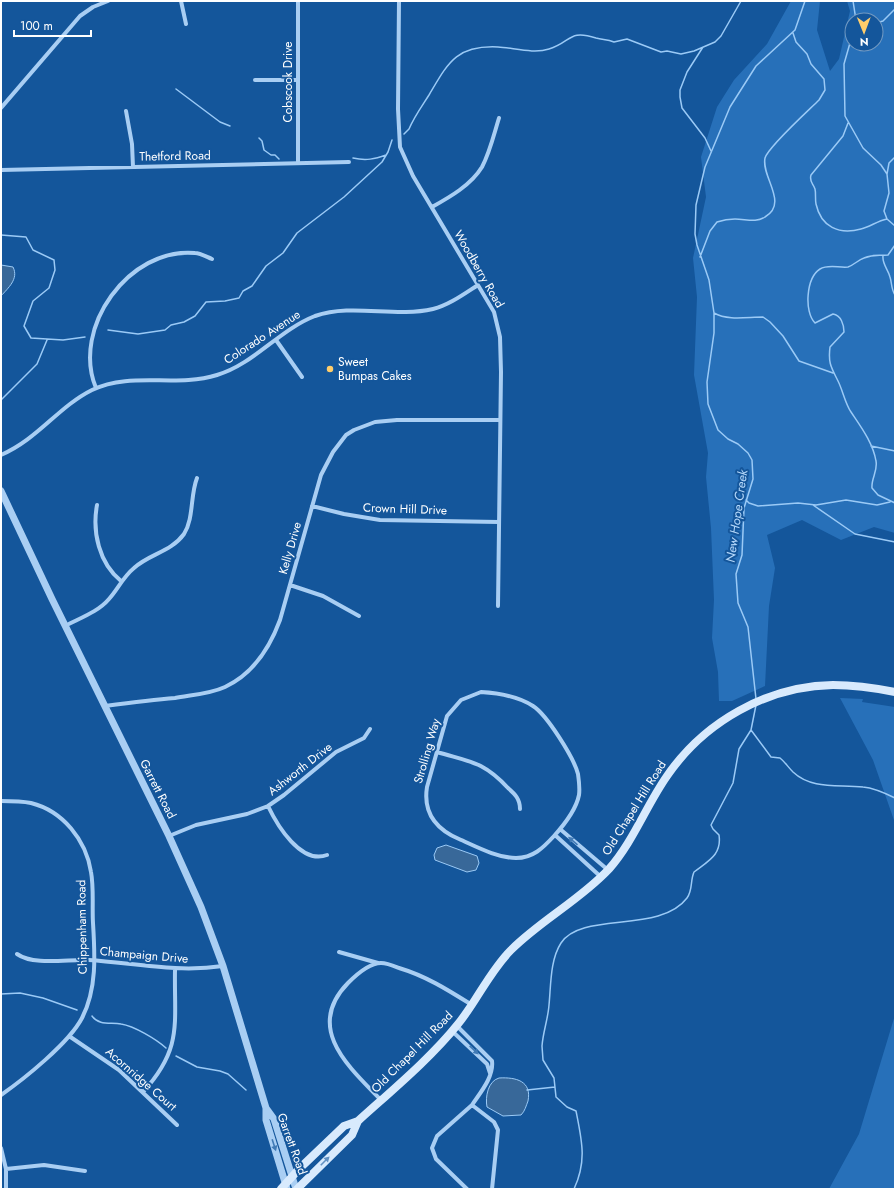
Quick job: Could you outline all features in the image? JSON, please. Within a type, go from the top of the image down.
[{"type":"main road","name":"Old Chapel Hill Road","points":[[285,1187],[292,1176],[344,1126],[358,1121],[454,1029],[472,1005],[491,974],[510,951],[608,870],[621,855],[673,767],[705,734],[738,712],[776,694],[805,688],[833,685],[861,686],[895,692]]},
{"type":"main road","name":"Old Chapel Hill Road","points":[[297,1189],[352,1135],[358,1121]]},
{"type":"street","points":[[1,108],[77,19],[86,11],[108,1]]},
{"type":"street","points":[[181,1],[186,24]]},
{"type":"street","name":"Cobscook Drive","points":[[298,1],[298,163]]},
{"type":"street","name":"Woodberry Road","points":[[399,1],[398,109],[400,147],[407,166],[494,312],[499,332],[501,372],[498,606]]},
{"type":"street","points":[[255,80],[298,80]]},
{"type":"street","points":[[126,111],[132,144],[133,166]]},
{"type":"street","points":[[432,207],[461,189],[478,172],[486,156],[499,118]]},
{"type":"street","name":"Thetford Road","points":[[1,170],[349,162]]},
{"type":"street","points":[[96,388],[91,367],[94,332],[105,305],[120,285],[144,266],[170,256],[196,253],[212,259]]},
{"type":"street","name":"Colorado Avenue","points":[[1,456],[24,444],[74,402],[96,388],[125,380],[186,380],[210,377],[238,366],[300,324],[323,314],[351,310],[426,310],[446,304],[478,284]]},
{"type":"street","points":[[276,340],[302,377]]},
{"type":"street","name":"Kelly Drive","points":[[104,706],[194,695],[218,690],[232,684],[260,659],[267,649],[277,627],[325,464],[342,439],[354,430],[375,422],[397,420],[500,420]]},
{"type":"street","points":[[65,626],[90,614],[108,601],[122,581],[139,563],[166,551],[184,534],[188,524],[192,492],[197,478]]},
{"type":"street","name":"Garrett Road","points":[[1,492],[104,706],[169,836],[201,907],[223,966],[266,1108],[266,1120],[285,1187]]},
{"type":"street","points":[[97,505],[94,524],[97,540],[111,572],[122,581]]},
{"type":"street","name":"Crown Hill Drive","points":[[312,506],[357,517],[380,520],[499,522]]},
{"type":"street","points":[[290,585],[323,596],[359,616]]},
{"type":"street","name":"Strolling Way","points":[[481,692],[489,693],[533,706],[546,718],[578,773],[579,789],[577,802],[560,829],[537,852],[526,857],[516,858],[499,855],[445,832],[433,820],[427,804],[427,787],[447,716],[455,705],[467,696],[481,692]]},
{"type":"street","name":"Ashworth Drive","points":[[169,836],[196,825],[247,814],[268,806],[284,795],[336,752],[364,738],[370,729]]},
{"type":"street","points":[[437,752],[488,768],[517,797],[520,809]]},
{"type":"street","name":"Chippenham Road","points":[[1,801],[21,802],[44,808],[67,823],[76,833],[87,856],[92,874],[94,961],[88,1003],[82,1018],[70,1036],[38,1066],[1,1095]]},
{"type":"street","points":[[268,806],[281,830],[295,845],[311,855],[321,857],[327,855]]},
{"type":"street","points":[[560,829],[608,870]]},
{"type":"street","points":[[555,835],[601,877]]},
{"type":"street","points":[[578,856],[584,850]]},
{"type":"street","points":[[339,952],[418,974],[446,988],[472,1005]]},
{"type":"street","name":"Champaign Drive","points":[[17,954],[28,960],[94,961],[175,970],[206,969],[223,966]]},
{"type":"street","points":[[379,963],[370,966],[343,988],[334,1001],[329,1021],[334,1046],[359,1077],[381,1100]]},
{"type":"street","points":[[143,1092],[162,1068],[172,1047],[175,1032],[175,970]]},
{"type":"street","points":[[454,1029],[487,1064],[490,1073]]},
{"type":"street","points":[[454,1029],[491,1058],[493,1066],[488,1081],[472,1105],[437,1136],[432,1148],[436,1159],[467,1189]]},
{"type":"street","name":"Acornridge Court","points":[[70,1036],[108,1061],[177,1125]]},
{"type":"street","points":[[472,1105],[494,1122],[498,1130],[494,1184],[492,1189]]},
{"type":"street","name":"Garrett Road","points":[[266,1108],[274,1119],[297,1189]]},
{"type":"street","points":[[1,1148],[6,1169],[6,1189]]},
{"type":"street","points":[[6,1169],[44,1165],[85,1171]]},
{"type":"shaded area","points":[[791,1],[820,1],[817,30],[830,71],[839,59],[844,37],[844,52],[884,52],[884,12],[850,12],[847,1],[895,1],[895,533],[874,527],[841,540],[802,520],[767,535],[775,568],[769,606],[765,686],[732,701],[719,701],[718,672],[712,638],[714,600],[711,528],[706,477],[708,453],[694,375],[697,297],[693,258],[706,197],[701,157],[717,107],[734,80],[767,44]]},
{"type":"shaded area","points":[[1,265],[13,267],[15,275],[12,283],[1,296]]},
{"type":"shaded area","points":[[840,698],[863,699],[862,702],[895,707],[895,823],[873,760]]},
{"type":"shaded area","points":[[446,845],[477,856],[479,863],[476,870],[467,872],[435,860],[434,855],[437,848]]},
{"type":"shaded area","points":[[895,1015],[895,1189],[829,1189],[859,1134]]},
{"type":"shaded area","points":[[499,1078],[511,1078],[517,1080],[528,1089],[528,1101],[521,1115],[503,1116],[487,1107],[486,1099],[488,1090],[492,1082]]},
{"type":"waterway","points":[[404,134],[409,129],[448,65],[455,58],[472,49],[498,47],[537,51],[549,49],[580,35],[614,42],[627,39],[661,52],[667,51],[681,54],[694,51],[715,42],[721,36],[741,1]]},
{"type":"waterway","name":"New Hope Creek","points":[[756,699],[748,627],[738,603],[736,574],[742,555],[744,508],[753,479],[752,460],[748,453],[738,444],[728,439],[718,430],[708,404],[707,382],[714,333],[714,313],[709,280],[697,245],[695,234],[696,205],[705,167],[730,107],[756,66],[795,30],[805,1]]},
{"type":"waterway","points":[[853,1],[855,12]]},
{"type":"waterway","points":[[884,20],[895,9]]},
{"type":"waterway","points":[[700,257],[710,231],[717,222],[733,219],[758,220],[762,219],[772,211],[775,205],[774,197],[765,165],[765,158],[781,137],[819,100],[825,90],[824,79],[811,64],[807,54],[796,42],[793,33]]},
{"type":"waterway","points":[[703,47],[687,72],[680,90],[680,97],[682,108],[705,138],[711,151]]},
{"type":"waterway","points":[[847,52],[844,64],[845,116],[863,148],[881,165],[887,174],[889,193],[884,211],[887,219],[895,226]]},
{"type":"waterway","points":[[176,89],[220,122],[230,126]]},
{"type":"waterway","points":[[895,96],[895,105]]},
{"type":"waterway","points":[[848,123],[843,136],[811,175],[810,179],[815,189],[818,212],[827,224],[838,230],[845,231],[853,231],[864,228],[887,219]]},
{"type":"waterway","points":[[259,138],[262,141],[264,150],[271,155],[275,155],[279,159]]},
{"type":"waterway","points":[[108,330],[138,334],[165,330],[171,325],[184,322],[195,316],[206,302],[225,301],[239,298],[243,291],[252,286],[266,266],[283,253],[297,233],[344,197],[382,162],[388,152],[392,140]]},
{"type":"waterway","points":[[353,158],[370,159],[386,155]]},
{"type":"waterway","points":[[887,174],[889,163],[895,157]]},
{"type":"waterway","points":[[1,235],[26,237],[33,250],[54,260],[55,270],[49,288],[33,301],[24,326],[31,338],[63,340],[85,337]]},
{"type":"waterway","points":[[895,245],[888,255],[867,257],[848,267],[830,266],[820,269],[815,273],[809,287],[808,295],[809,311],[811,318],[815,323],[833,314],[838,316],[842,321],[844,332],[830,347],[829,357],[831,365],[849,408],[866,435],[872,448],[876,461],[872,488],[878,495],[895,503]]},
{"type":"waterway","points":[[883,256],[883,262],[891,279],[895,295]]},
{"type":"waterway","points":[[714,313],[731,318],[763,317],[783,336],[799,361],[833,373]]},
{"type":"waterway","points":[[1,400],[37,364],[47,340]]},
{"type":"waterway","points":[[871,446],[895,451]]},
{"type":"waterway","points":[[746,500],[749,503],[758,506],[798,503],[816,505],[846,500],[877,505],[890,502]]},
{"type":"waterway","points":[[813,505],[855,534],[895,542]]},
{"type":"waterway","name":"New Hope Creek","points":[[574,1189],[581,1169],[582,1160],[580,1132],[576,1111],[567,1107],[556,1097],[554,1078],[543,1060],[542,1046],[553,965],[557,950],[561,943],[571,933],[603,924],[641,920],[659,916],[675,909],[687,898],[690,892],[694,872],[709,861],[716,853],[718,848],[719,835],[711,825],[733,783],[739,749],[751,730],[756,705]]},
{"type":"waterway","points":[[751,730],[771,757],[780,758],[800,778],[817,784],[867,788],[879,791],[895,798]]},
{"type":"waterway","points":[[1,994],[20,993],[43,998],[77,1010]]},
{"type":"waterway","points":[[92,1016],[98,1021],[132,1027],[151,1037],[166,1048]]},
{"type":"waterway","points":[[176,1056],[197,1067],[228,1074],[246,1090]]},
{"type":"waterway","points":[[527,1090],[555,1087]]},
{"type":"place","name":"Sweet Bumpas Cakes","points":[[330,369]]}]
